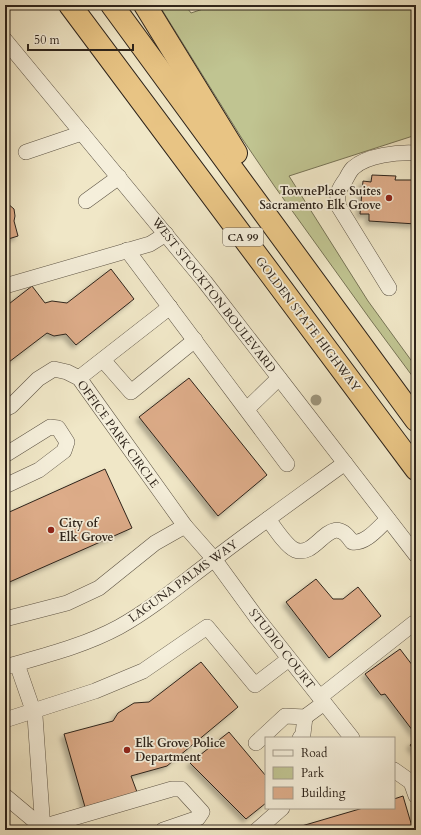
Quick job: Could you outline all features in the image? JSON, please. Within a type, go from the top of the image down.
[{"type":"highway","points":[[53,5],[187,161]]},
{"type":"highway","name":"GOLDEN STATE HIGHWAY","points":[[70,5],[416,469]]},
{"type":"highway","name":"CA 99","points":[[112,5],[416,420]]},
{"type":"highway","points":[[145,5],[253,179],[266,217]]},
{"type":"street","name":"WEST STOCKTON BOULEVARD","points":[[5,40],[205,282],[416,555]]},
{"type":"street","points":[[26,152],[82,133]]},
{"type":"street","points":[[389,288],[338,207],[336,196],[341,185],[354,168],[364,162],[381,156],[402,153],[416,154]]},
{"type":"street","points":[[86,201],[119,177]]},
{"type":"street","points":[[5,286],[150,244],[166,234]]},
{"type":"street","points":[[127,250],[287,464]]},
{"type":"street","points":[[79,378],[170,307]]},
{"type":"street","points":[[103,360],[131,392],[195,340]]},
{"type":"street","name":"OFFICE PARK CIRCLE","points":[[5,409],[11,406],[38,378],[54,369],[67,372],[79,378],[185,526],[214,559]]},
{"type":"street","points":[[247,409],[279,378]]},
{"type":"street","points":[[5,455],[50,427],[58,428],[67,442],[64,451],[39,470],[5,486]]},
{"type":"street","name":"LAGUNA PALMS WAY","points":[[11,665],[73,646],[117,628],[150,608],[345,463]]},
{"type":"street","points":[[268,519],[290,547],[296,550],[304,550],[312,546],[335,530],[341,530],[352,542],[357,543],[364,541],[388,519]]},
{"type":"street","points":[[5,619],[67,603],[100,588],[155,543],[185,526]]},
{"type":"street","name":"STUDIO COURT","points":[[214,559],[257,618],[351,737]]},
{"type":"street","points":[[301,737],[303,734],[305,717],[322,700],[414,623],[416,626]]},
{"type":"street","points":[[5,720],[95,691],[143,671],[207,627],[255,685],[290,659]]},
{"type":"street","points":[[11,665],[33,711],[43,828]]},
{"type":"street","points":[[256,742],[285,716],[305,717]]},
{"type":"street","points":[[395,771],[411,782],[416,796]]},
{"type":"street","points":[[43,828],[172,789],[181,789],[202,812],[198,818],[163,830]]},
{"type":"street","points":[[5,796],[43,828]]},
{"type":"street","points":[[257,830],[281,809]]},
{"type":"green space","points":[[159,5],[185,5],[191,13],[215,5],[416,5],[416,135],[289,176],[368,301],[416,367],[416,381],[275,187],[241,137]]},
{"type":"building","name":"TownePlace Suites Sacramento Elk Grove","points":[[372,175],[396,176],[395,180],[416,180],[416,224],[369,221],[369,214],[360,214],[363,181],[371,182]]},
{"type":"building","points":[[5,194],[7,203],[14,209],[14,221],[18,236],[5,240]]},
{"type":"building","points":[[111,269],[134,299],[76,345],[66,334],[54,336],[47,333],[5,365],[5,307],[32,286],[45,303],[52,301],[67,303]]},
{"type":"building","points":[[189,378],[267,475],[218,516],[139,417]]},
{"type":"building","points":[[105,469],[132,528],[5,584],[5,514]]},
{"type":"building","points":[[316,579],[333,599],[343,599],[358,587],[381,616],[329,658],[286,602]]},
{"type":"building","points":[[400,649],[416,670],[416,735],[385,694],[381,695],[365,674]]},
{"type":"building","name":"Elk Grove Police Department","points":[[201,662],[238,707],[167,766],[131,776],[137,792],[85,807],[64,734],[113,721],[118,713],[134,703],[149,702]]},
{"type":"building","points":[[229,732],[265,775],[265,804],[246,819],[190,763]]},
{"type":"building","points":[[416,740],[416,753],[410,745]]},
{"type":"building","points":[[403,796],[413,830],[288,830],[360,809],[395,809],[395,799]]},
{"type":"place","name":"TownePlace Suites Sacramento Elk Grove","points":[[389,198]]},
{"type":"place","name":"City of Elk Grove","points":[[51,530]]},
{"type":"place","name":"Elk Grove Police Department","points":[[127,750]]}]
